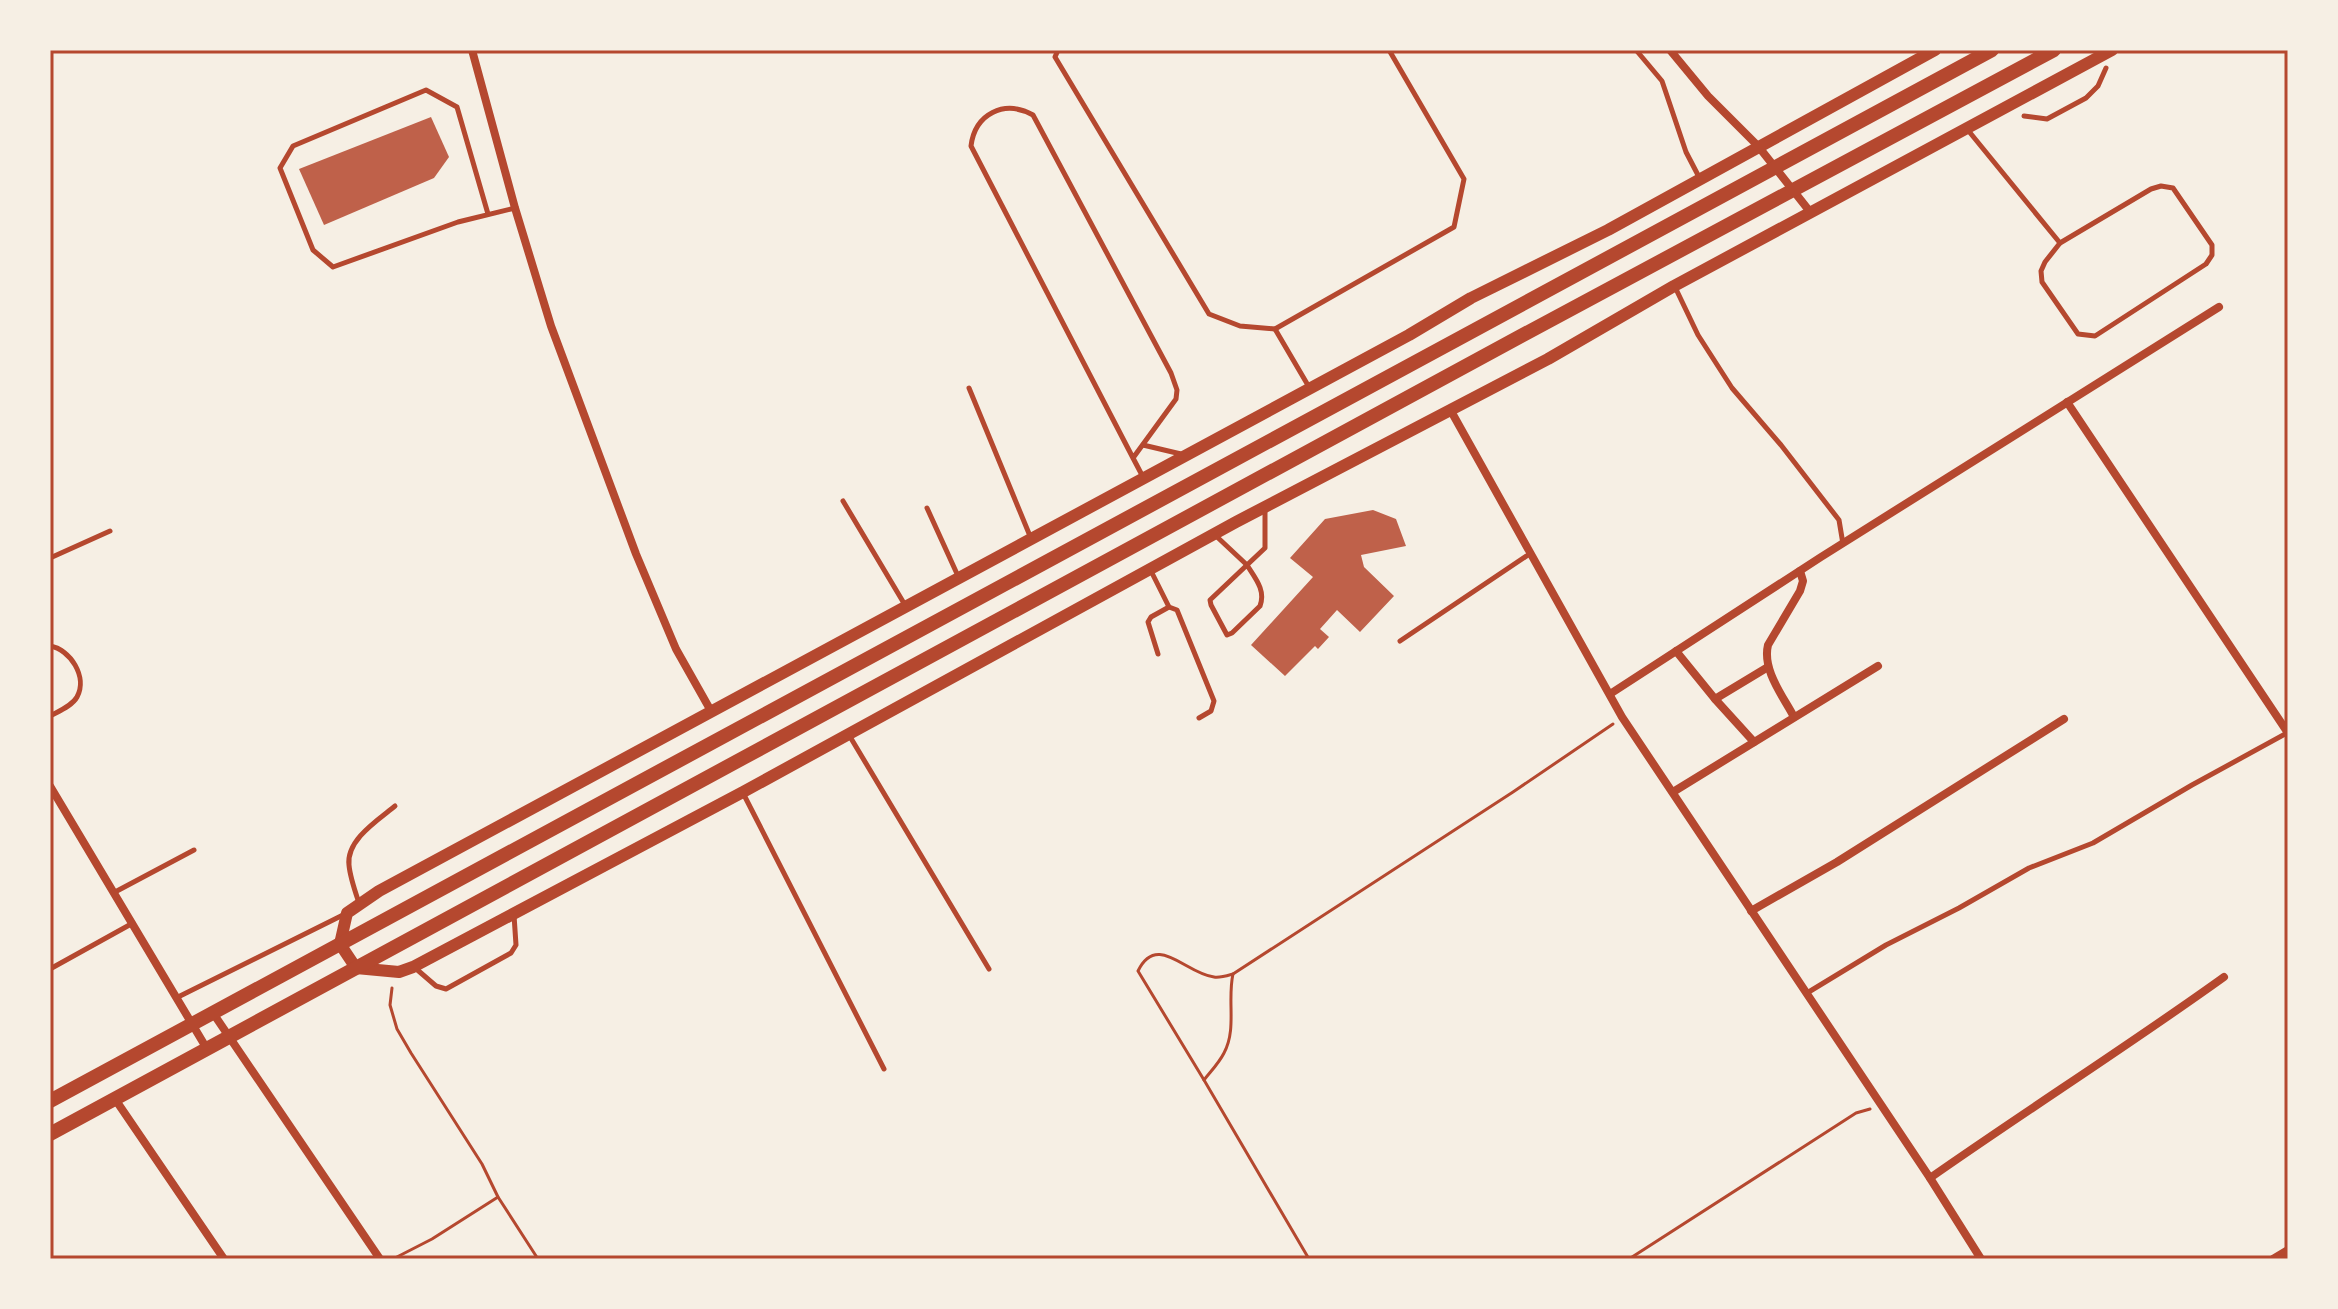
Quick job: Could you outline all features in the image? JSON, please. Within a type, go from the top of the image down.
[{"type":"main road","points":[[50,1101],[1992,50]]},
{"type":"main road","points":[[50,1134],[2054,50]]},
{"type":"street","points":[[472,50],[551,326],[636,554],[676,649],[711,711]]},
{"type":"street","points":[[1670,50],[1708,96],[1758,146],[1811,213]]},
{"type":"street","points":[[1935,50],[1608,230],[1471,298],[1409,335],[463,844],[347,913],[340,944],[356,968],[399,972],[413,967],[743,792],[1265,507],[1548,359],[1674,286],[2112,50]]},
{"type":"street","points":[[1610,694],[2219,307]]},
{"type":"street","points":[[2067,402],[2288,733]]},
{"type":"street","points":[[1451,411],[1622,717],[1981,1259]]},
{"type":"street","points":[[1794,717],[1766,660],[1768,645],[1802,585],[1800,571]]},
{"type":"street","points":[[1676,651],[1754,742]]},
{"type":"street","points":[[1673,792],[1878,666]]},
{"type":"street","points":[[1715,699],[1768,667]]},
{"type":"street","points":[[1751,911],[1837,862],[2064,719]]},
{"type":"street","points":[[50,786],[207,1049]]},
{"type":"street","points":[[1930,1178],[2224,977]]},
{"type":"street","points":[[213,1013],[380,1259]]},
{"type":"street","points":[[115,1099],[224,1259]]},
{"type":"street","points":[[2273,1259],[2288,1250]]},
{"type":"lane","points":[[1058,50],[1055,57],[1209,314],[1240,326],[1275,329],[1454,227],[1464,179],[1389,50]]},
{"type":"lane","points":[[1636,50],[1662,81],[1686,152],[1700,179]]},
{"type":"lane","points":[[2024,116],[2047,119],[2086,98],[2098,86],[2106,68]]},
{"type":"lane","points":[[488,214],[457,107],[426,90],[293,146],[280,168],[313,250],[333,267],[458,222],[515,208]]},
{"type":"lane","points":[[1133,458],[1176,399],[1177,390],[1171,373],[1033,115],[1008,108],[992,112],[979,123],[971,146],[1133,458],[1144,478]]},
{"type":"lane","points":[[1967,128],[2060,243]]},
{"type":"lane","points":[[2161,186],[2173,188],[2212,245],[2212,255],[2206,264],[2095,336],[2087,337],[2078,334],[2042,282],[2041,271],[2060,243],[2161,186]]},
{"type":"lane","points":[[1674,286],[1698,335],[1732,388],[1839,520],[1843,544]]},
{"type":"lane","points":[[1275,329],[1309,388]]},
{"type":"lane","points":[[969,388],[1031,537]]},
{"type":"lane","points":[[1143,445],[1185,455]]},
{"type":"lane","points":[[843,501],[906,605]]},
{"type":"lane","points":[[1215,534],[1247,565],[1261,589],[1260,606],[1227,635],[1210,600],[1247,565],[1265,548],[1265,507]]},
{"type":"lane","points":[[927,508],[959,577]]},
{"type":"lane","points":[[50,558],[110,531]]},
{"type":"lane","points":[[1400,641],[1531,553]]},
{"type":"lane","points":[[1151,570],[1169,607],[1177,610],[1214,701],[1211,711],[1199,718]]},
{"type":"lane","points":[[1158,654],[1148,622],[1169,607]]},
{"type":"lane","points":[[50,646],[60,648],[69,655],[80,681],[79,695],[72,704],[50,716]]},
{"type":"lane","points":[[1806,994],[1886,945],[2029,868],[2103,838],[2288,733]]},
{"type":"lane","points":[[849,734],[989,969]]},
{"type":"lane","points":[[743,792],[884,1069]]},
{"type":"lane","points":[[359,904],[349,866],[351,852],[361,836],[395,806]]},
{"type":"lane","points":[[115,892],[194,850]]},
{"type":"lane","points":[[413,967],[436,986],[446,989],[509,955],[515,949],[514,912]]},
{"type":"lane","points":[[178,997],[347,913]]},
{"type":"lane","points":[[50,969],[133,923]]},
{"type":"path","points":[[1309,1259],[1138,971],[1147,958],[1164,954],[1214,977],[1233,974],[1513,792],[1622,717]]},
{"type":"path","points":[[399,972],[392,988],[390,1005],[397,1029],[538,1259]]},
{"type":"path","points":[[1204,1080],[1220,1060],[1228,1042],[1233,974]]},
{"type":"path","points":[[1629,1259],[1856,1113],[1882,1106]]},
{"type":"path","points":[[393,1259],[417,1248],[498,1197]]},
{"type":"building","points":[[431,117],[449,157],[434,178],[324,225],[299,169]]},
{"type":"building","points":[[1373,510],[1396,519],[1406,546],[1361,555],[1364,567],[1394,596],[1360,632],[1337,610],[1320,629],[1329,637],[1318,649],[1315,646],[1285,676],[1251,645],[1313,577],[1290,558],[1325,519]]}]
